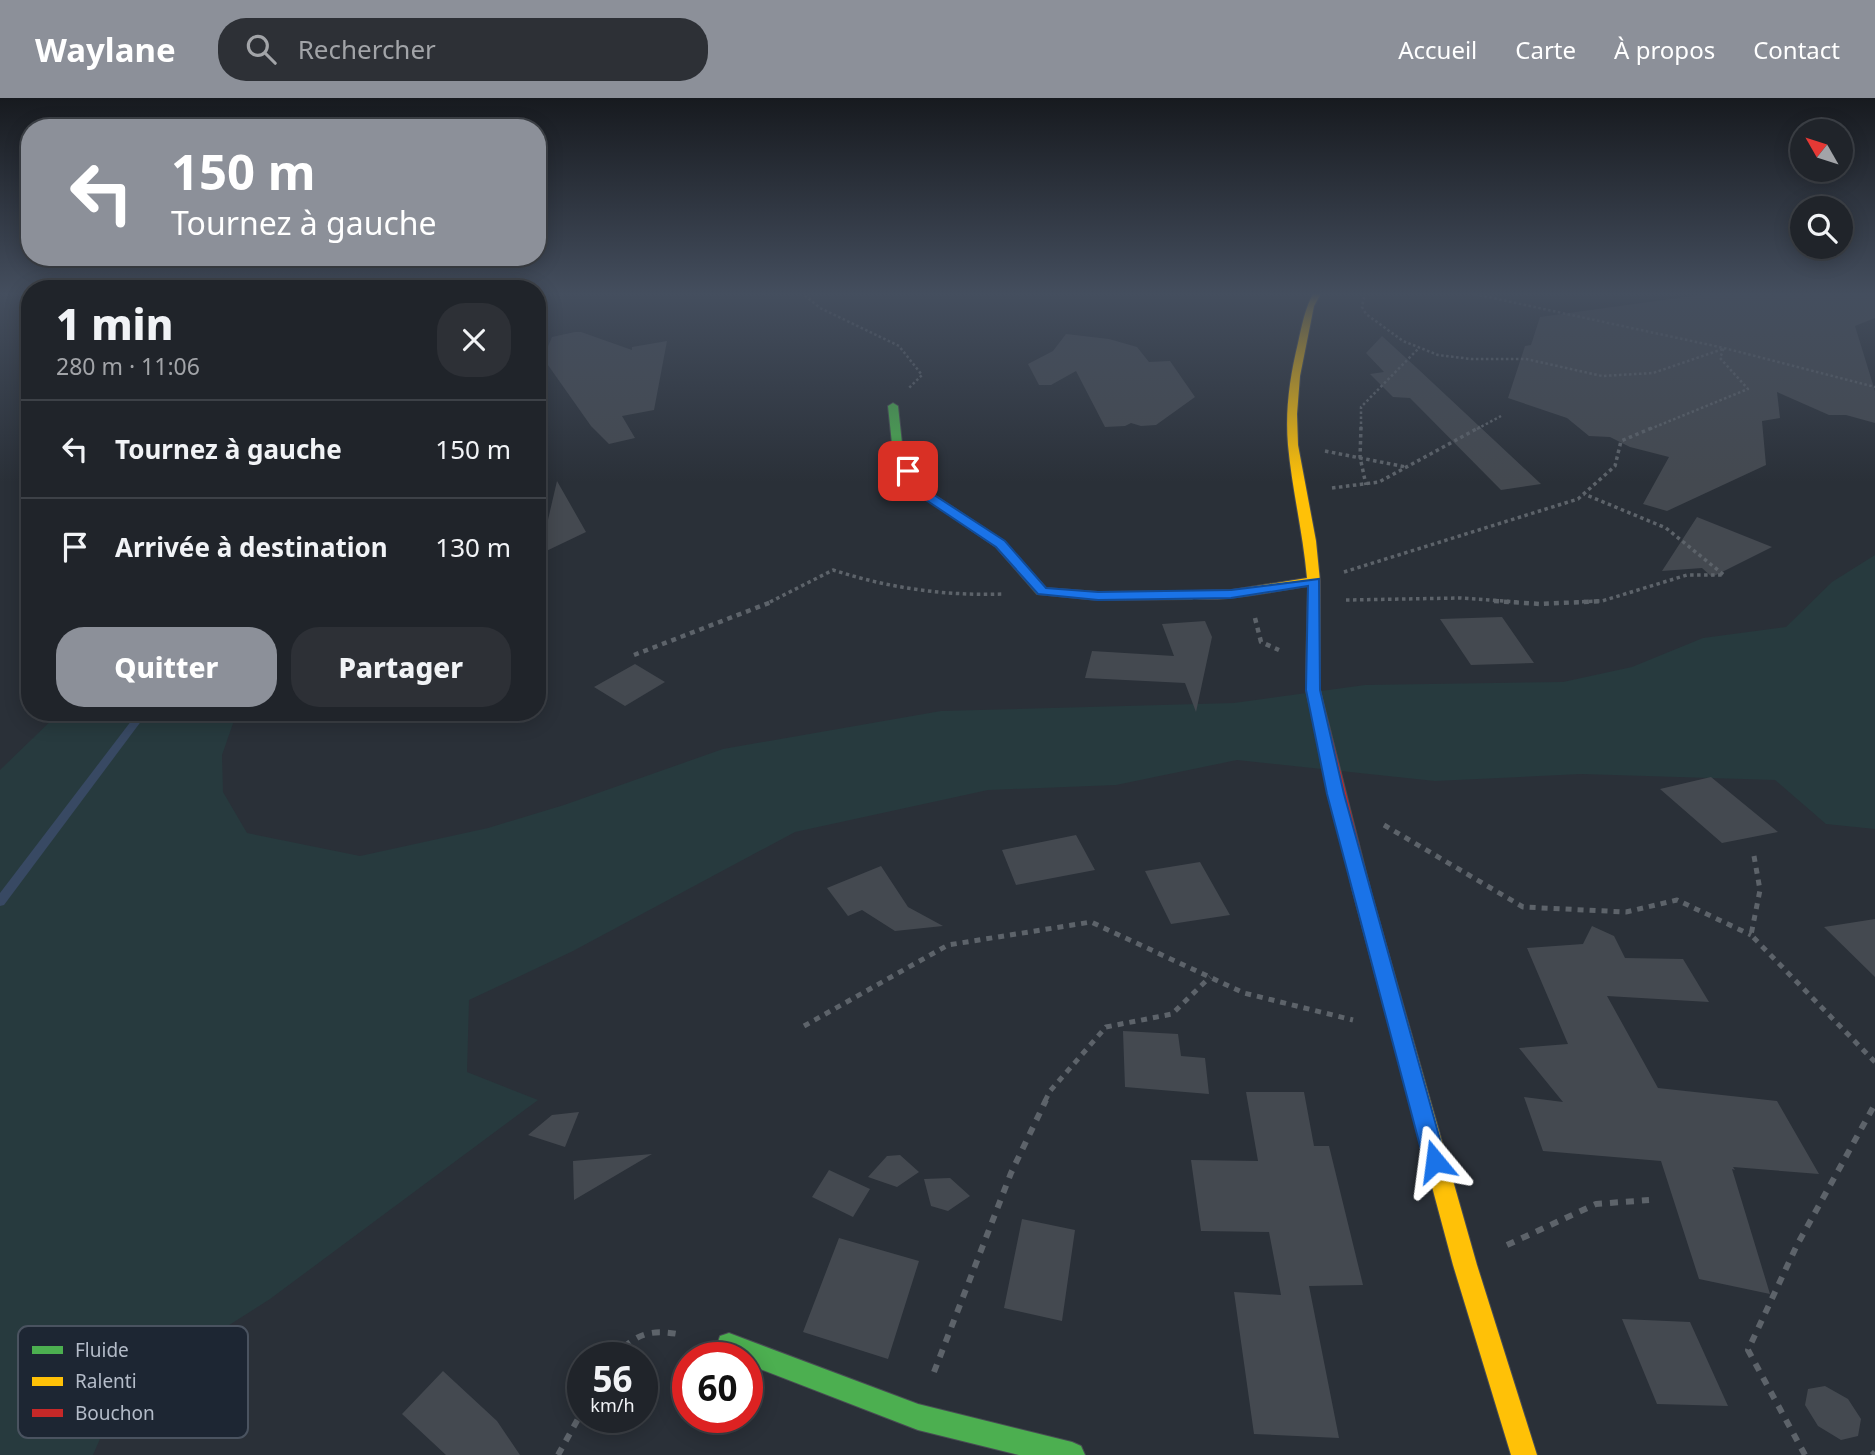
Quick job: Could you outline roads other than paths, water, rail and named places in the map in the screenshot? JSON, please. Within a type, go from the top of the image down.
[{"type":"main road","points":[[1299,355],[1292,414],[1293,445],[1310,541],[1314,582],[1313,690],[1336,794],[1398,1031],[1465,1265],[1524,1455]]},
{"type":"main road","points":[[893,406],[898,453],[918,489],[1000,544],[1042,591],[1098,596],[1248,592],[1314,582]]},
{"type":"main road","points":[[763,1358],[918,1417],[1072,1455]]},
{"type":"waterway","points":[[0,902],[136,721]]}]
